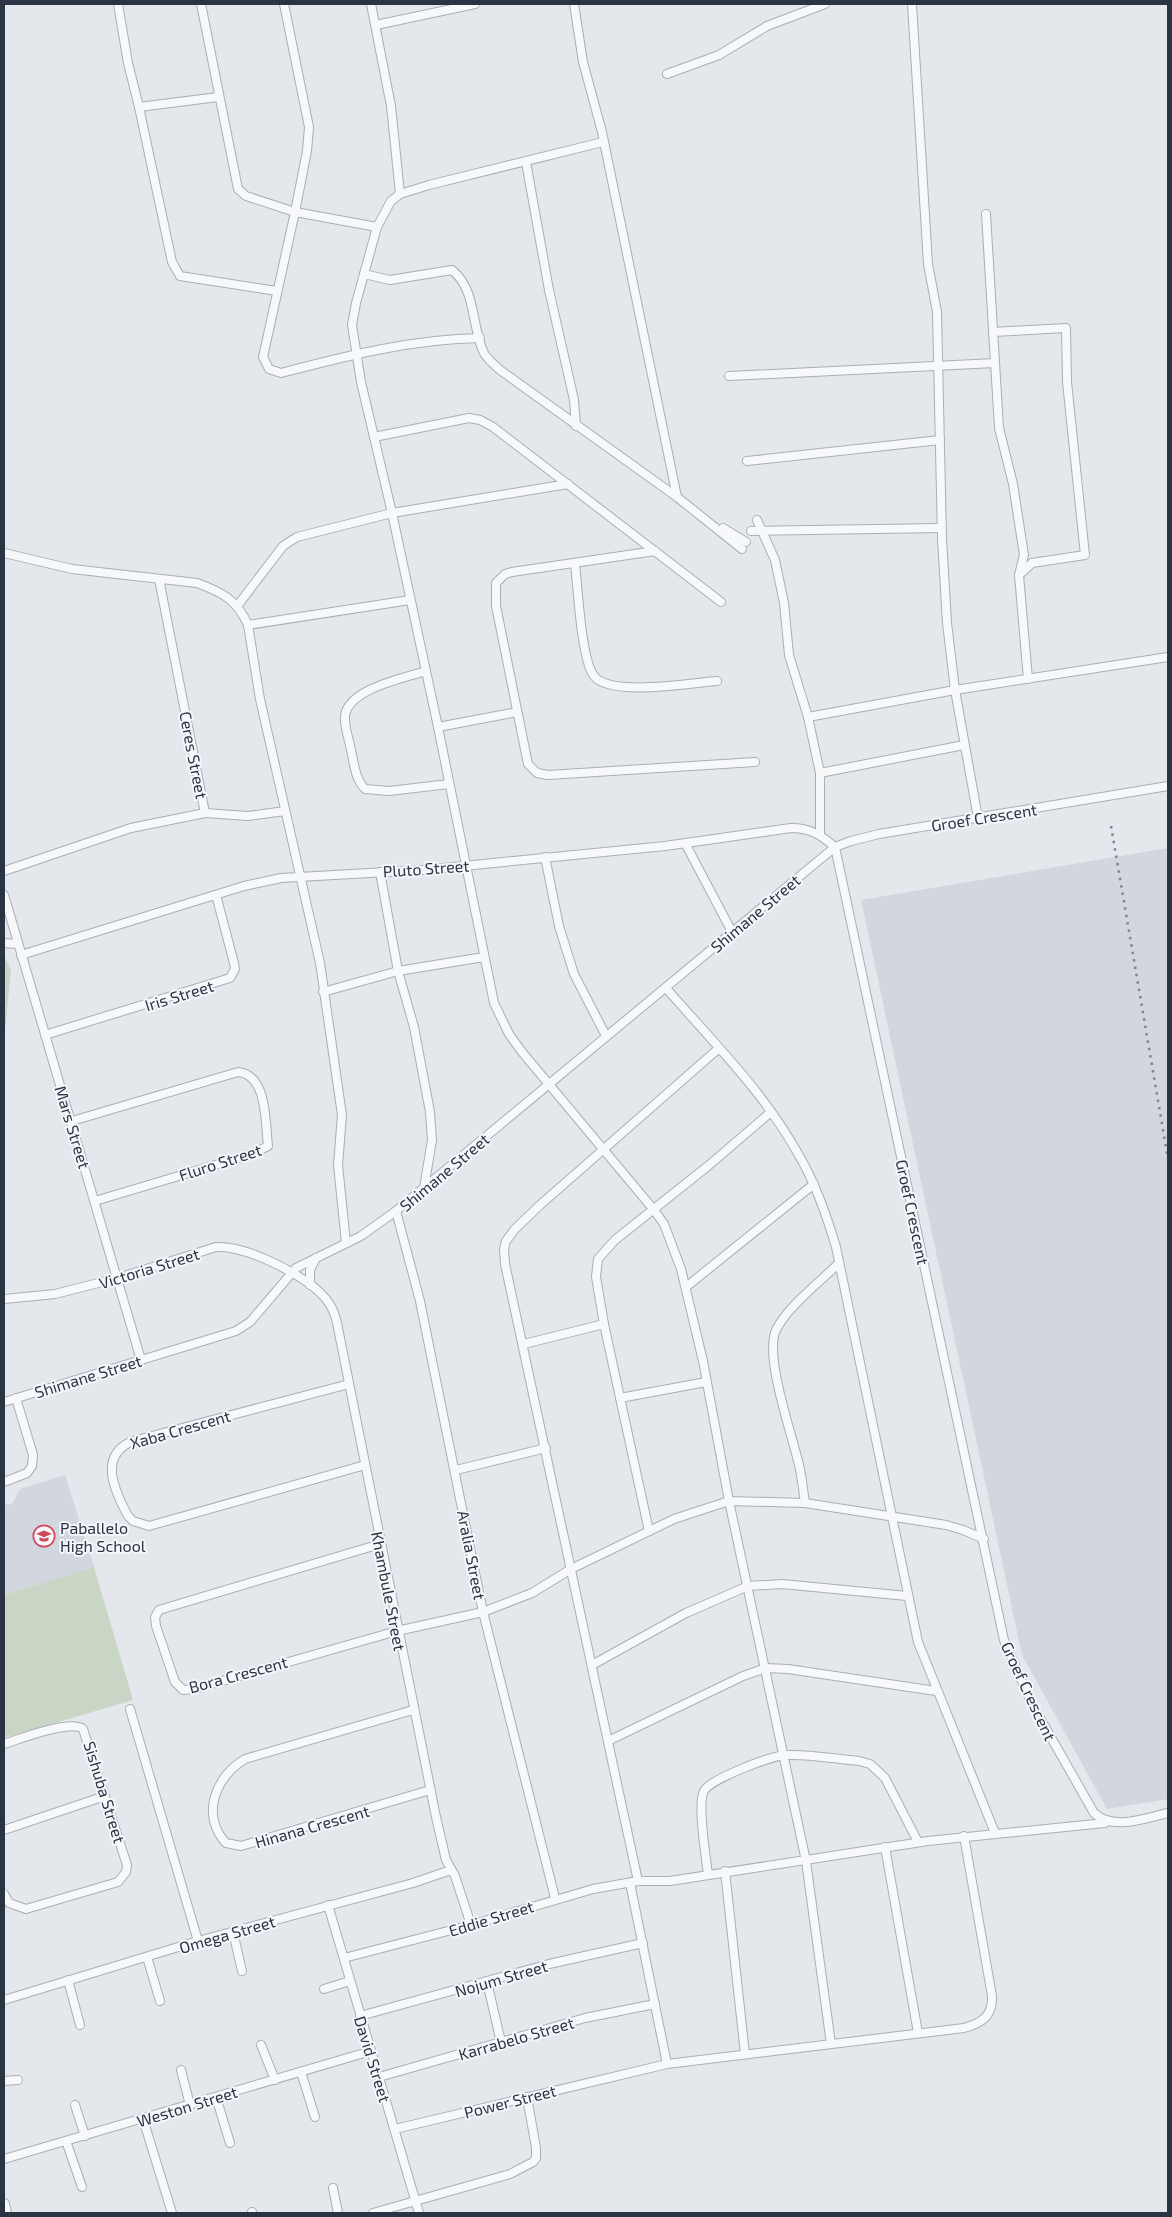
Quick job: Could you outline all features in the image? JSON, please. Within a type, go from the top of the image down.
[{"type":"street","points":[[118,4],[128,63],[172,262],[180,276],[277,291]]},
{"type":"street","points":[[202,4],[218,97],[238,189],[246,196],[295,212],[377,227]]},
{"type":"street","points":[[284,4],[309,127],[308,151],[263,357],[269,369],[281,373],[356,354],[448,339],[480,338]]},
{"type":"street","points":[[371,4],[391,106],[400,194]]},
{"type":"street","points":[[376,25],[475,4]]},
{"type":"street","points":[[574,4],[584,62],[603,142],[676,497]]},
{"type":"street","points":[[667,74],[719,55],[766,26],[825,4]]},
{"type":"street","points":[[912,4],[928,264],[937,312],[941,528],[947,623],[955,690],[978,818]]},
{"type":"street","points":[[139,107],[218,97]]},
{"type":"street","points":[[603,142],[400,194],[386,207],[377,227],[356,303],[352,325],[356,354],[438,727],[494,1003],[509,1034],[602,1150],[654,1210],[670,1238],[686,1287],[806,1861],[831,2044]]},
{"type":"street","points":[[526,162],[549,290],[574,400],[576,426]]},
{"type":"street","points":[[986,214],[999,428],[1012,484],[1024,555],[1019,575],[1028,679]]},
{"type":"street","points":[[364,274],[390,280],[452,270],[460,276],[468,292],[484,354],[500,370],[576,426],[676,497],[744,545],[672,496],[649,341]]},
{"type":"street","points":[[993,332],[1066,328],[1067,382],[1085,555],[1032,563],[1019,575]]},
{"type":"street","points":[[729,376],[995,363]]},
{"type":"street","points":[[374,437],[469,418],[480,420],[493,427],[721,602]]},
{"type":"street","points":[[746,461],[940,440]]},
{"type":"street","points":[[238,605],[275,555],[290,541],[392,513],[568,484]]},
{"type":"street","points":[[757,520],[775,560],[784,602],[789,655],[808,717],[820,773],[820,834]]},
{"type":"street","points":[[751,531],[941,528]]},
{"type":"street","points":[[655,551],[512,572],[506,574],[496,583],[496,606],[528,764],[533,771],[541,774],[755,762]]},
{"type":"street","points":[[4,554],[72,569],[197,583],[216,591],[238,605],[248,625],[253,664],[320,963],[342,1116],[338,1165],[346,1243]]},
{"type":"street","points":[[575,564],[587,661],[598,680],[613,686],[634,687],[717,681]]},
{"type":"street","name":"Ceres Street","points":[[4,871],[131,828],[205,813],[159,579]]},
{"type":"street","points":[[248,625],[410,600]]},
{"type":"street","points":[[808,717],[955,690],[1168,657]]},
{"type":"street","points":[[426,671],[366,691],[356,697],[347,708],[346,725],[358,779],[365,789],[390,790],[449,784]]},
{"type":"street","points":[[438,727],[517,712]]},
{"type":"street","points":[[820,773],[964,745]]},
{"type":"street","name":"Groef Crescent","points":[[1107,1823],[1094,1813],[1074,1781],[1018,1676],[1004,1640],[835,847],[862,838],[1168,786]]},
{"type":"street","points":[[205,813],[248,816],[285,811]]},
{"type":"street","name":"Pluto Street","points":[[21,955],[266,881],[466,866],[685,843],[792,828],[802,828],[820,834],[835,847]]},
{"type":"street","points":[[685,843],[732,932]]},
{"type":"street","name":"Shimane Street","points":[[4,1402],[236,1331],[257,1314],[290,1273],[376,1227],[835,847]]},
{"type":"street","points":[[545,857],[559,926],[574,974],[587,1003],[606,1036]]},
{"type":"street","points":[[380,872],[398,971],[414,1027],[430,1112],[432,1140],[424,1188]]},
{"type":"street","name":"Mars Street","points":[[4,895],[141,1360]]},
{"type":"street","name":"Iris Street","points":[[45,1035],[230,978],[235,969],[234,963],[216,895]]},
{"type":"street","points":[[4,943],[18,944]]},
{"type":"street","points":[[323,992],[398,971],[484,957]]},
{"type":"street","points":[[666,988],[770,1112],[797,1150],[827,1216],[839,1263],[918,1642],[936,1691],[995,1833]]},
{"type":"street","points":[[667,2064],[643,1943],[634,1882],[608,1741],[524,1344],[505,1264],[504,1249],[506,1241],[540,1204],[718,1049]]},
{"type":"street","name":"Fluro Street","points":[[72,1121],[238,1072],[244,1072],[254,1080],[261,1094],[268,1146],[252,1154],[94,1201]]},
{"type":"street","points":[[649,1531],[604,1324],[596,1276],[598,1259],[615,1240],[654,1210],[770,1112]]},
{"type":"street","points":[[686,1287],[814,1184]]},
{"type":"street","name":"Aralia Street","points":[[396,1211],[420,1301],[484,1612],[556,1898]]},
{"type":"street","name":"Victoria Street","points":[[4,1298],[55,1294],[118,1278],[216,1248],[229,1246],[255,1254],[290,1273]]},
{"type":"street","points":[[310,1285],[310,1270],[316,1258]]},
{"type":"street","points":[[805,1502],[800,1468],[779,1388],[773,1347],[774,1336],[787,1316],[839,1263]]},
{"type":"street","name":"Khambule Street","points":[[290,1273],[310,1285],[326,1298],[334,1314],[430,1790],[445,1855],[450,1870],[455,1876],[471,1925]]},
{"type":"street","points":[[524,1344],[604,1324]]},
{"type":"street","points":[[620,1398],[706,1382]]},
{"type":"street","name":"Xaba Crescent","points":[[349,1384],[133,1441],[118,1448],[114,1454],[112,1472],[128,1516],[132,1521],[149,1526],[364,1465]]},
{"type":"street","points":[[4,1482],[27,1473],[32,1462],[16,1398]]},
{"type":"street","points":[[456,1470],[546,1448]]},
{"type":"street","points":[[398,1631],[484,1612],[532,1593],[571,1570],[649,1531],[702,1508],[730,1501],[805,1502],[954,1528],[984,1539]]},
{"type":"street","name":"Bora Crescent","points":[[380,1544],[164,1608],[156,1614],[156,1626],[175,1682],[186,1690],[398,1631]]},
{"type":"street","points":[[592,1665],[686,1613],[748,1586],[782,1584],[907,1596]]},
{"type":"street","points":[[608,1741],[743,1676],[766,1668],[788,1669],[936,1691]]},
{"type":"street","points":[[130,1709],[198,1942]]},
{"type":"street","name":"Hinana Crescent","points":[[413,1710],[245,1759],[229,1770],[217,1789],[213,1799],[214,1818],[220,1835],[226,1843],[241,1846],[430,1790]]},
{"type":"street","name":"Sishuba Street","points":[[4,1744],[64,1726],[80,1726],[88,1737],[127,1865],[123,1878],[118,1882],[26,1909],[9,1902],[4,1894]]},
{"type":"street","points":[[708,1874],[702,1804],[703,1792],[709,1783],[722,1776],[784,1754],[859,1761],[874,1767],[885,1778],[918,1842]]},
{"type":"street","points":[[4,1830],[105,1796]]},
{"type":"street","points":[[1107,1823],[1136,1820],[1168,1813]]},
{"type":"street","name":"Eddie Street","points":[[344,1958],[471,1925],[556,1898],[593,1889],[634,1882],[670,1881],[725,1871],[806,1861],[884,1847],[964,1836],[1107,1823]]},
{"type":"street","name":"Power Street","points":[[395,2129],[667,2064],[976,2024],[985,2019],[992,2006],[964,1836]]},
{"type":"street","points":[[884,1847],[918,2033]]},
{"type":"street","name":"Omega Street","points":[[4,2000],[328,1905],[413,1884],[450,1870]]},
{"type":"street","points":[[725,1871],[745,2054]]},
{"type":"street","name":"David Street","points":[[328,1905],[419,2213]]},
{"type":"street","points":[[234,1932],[242,1971]]},
{"type":"street","name":"Nojum Street","points":[[360,2016],[549,1964],[643,1943]]},
{"type":"street","points":[[147,1957],[160,2001]]},
{"type":"street","points":[[68,1980],[80,2024]]},
{"type":"street","points":[[324,1989],[350,1981]]},
{"type":"street","points":[[487,1982],[502,2042]]},
{"type":"street","name":"Karrabelo Street","points":[[379,2077],[585,2018],[655,2004]]},
{"type":"street","points":[[261,2045],[275,2080]]},
{"type":"street","name":"Weston Street","points":[[4,2159],[371,2052]]},
{"type":"street","points":[[181,2070],[190,2105]]},
{"type":"street","points":[[301,2072],[315,2117]]},
{"type":"street","points":[[4,2081],[18,2080]]},
{"type":"street","points":[[216,2097],[230,2144]]},
{"type":"street","points":[[373,2213],[518,2171],[535,2160],[536,2148],[527,2097]]},
{"type":"street","points":[[75,2106],[85,2136]]},
{"type":"street","points":[[143,2119],[172,2213]]},
{"type":"street","points":[[66,2141],[82,2187]]},
{"type":"street","points":[[333,2188],[338,2213]]},
{"type":"street","points":[[4,2204],[6,2213]]},
{"type":"shaded area","points":[[1168,848],[1168,1799],[1107,1809],[1022,1655],[861,900]]},
{"type":"shaded area","name":"Paballelo High School","points":[[65,1475],[94,1567],[4,1595],[4,1505],[12,1504],[20,1489]]},
{"type":"green space","points":[[4,955],[11,970],[4,1041]]},
{"type":"green space","points":[[94,1567],[133,1700],[4,1738],[4,1595]]},
{"type":"railway","points":[[1111,826],[1168,1159]]},
{"type":"place","name":"Paballelo High School","points":[[44,1536]]}]
